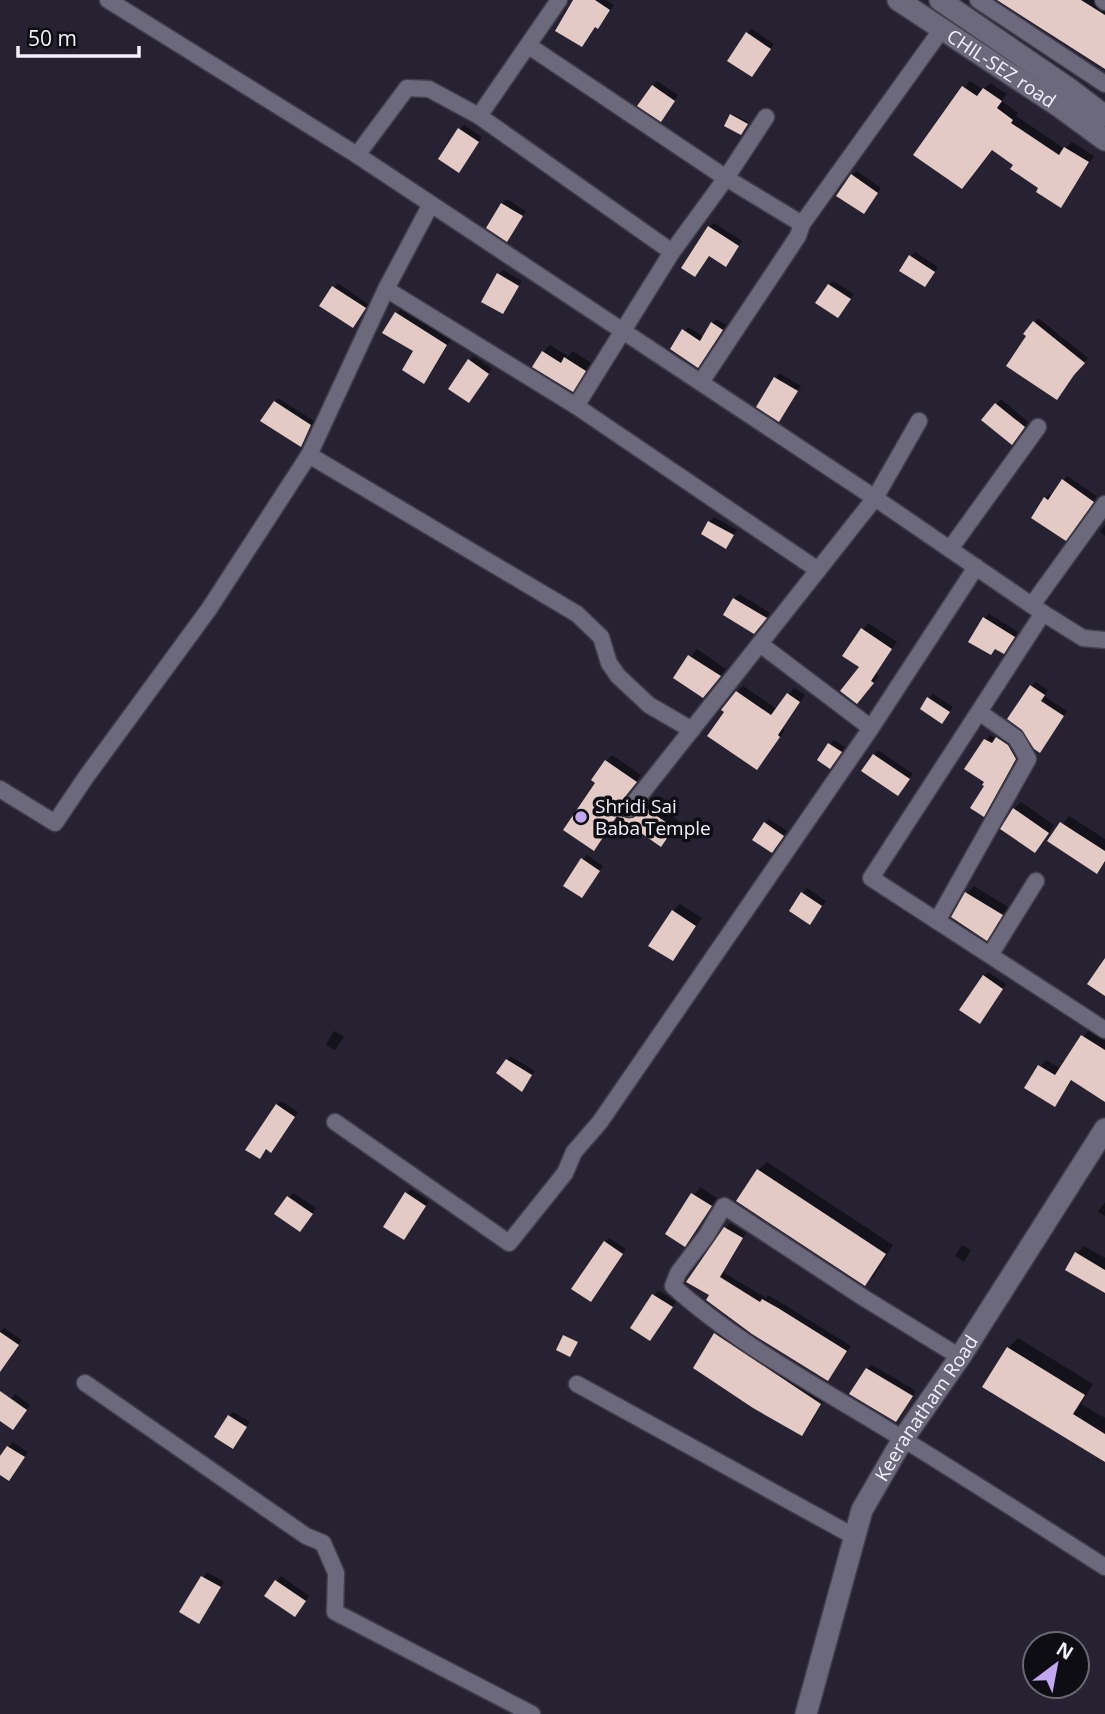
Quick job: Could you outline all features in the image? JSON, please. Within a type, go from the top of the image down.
[{"type":"street","points":[[108,0],[357,155],[875,498],[1037,609],[1083,638],[1105,640]]},
{"type":"street","points":[[479,116],[559,0]]},
{"type":"street","name":"CHIL-SEZ road","points":[[898,0],[1060,107],[1105,140]]},
{"type":"street","name":"CHIL-SEZ road","points":[[940,0],[1105,116]]},
{"type":"street","points":[[978,0],[1105,84]]},
{"type":"street","points":[[701,382],[798,236],[803,224],[942,29]]},
{"type":"street","points":[[529,46],[726,178],[803,224]]},
{"type":"street","points":[[357,155],[407,88],[429,89],[479,116],[672,252]]},
{"type":"street","points":[[576,405],[672,252],[766,117]]},
{"type":"street","points":[[0,789],[55,823],[209,609],[309,455],[386,289],[431,204]]},
{"type":"street","points":[[386,289],[576,405],[818,569]]},
{"type":"street","points":[[629,809],[875,498],[919,421]]},
{"type":"street","points":[[950,549],[1038,428]]},
{"type":"street","points":[[309,455],[577,614],[601,638],[609,663],[618,676],[649,705],[692,730]]},
{"type":"street","points":[[1105,504],[1037,609],[979,712],[871,878],[1105,1030]]},
{"type":"street","points":[[335,1122],[509,1244],[565,1173],[574,1152],[600,1122],[871,728],[976,567]]},
{"type":"street","points":[[760,644],[871,728]]},
{"type":"street","points":[[937,921],[1028,759],[1016,738],[979,712]]},
{"type":"street","points":[[990,955],[1036,881]]},
{"type":"street","name":"Keeranatham Road","points":[[806,1714],[862,1510],[903,1439],[960,1357],[1105,1129]]},
{"type":"street","points":[[960,1357],[724,1206],[706,1236],[678,1273],[673,1286],[694,1305],[792,1372],[1105,1567]]},
{"type":"street","points":[[85,1383],[306,1536],[323,1543],[337,1573],[335,1612],[532,1714]]},
{"type":"street","points":[[577,1384],[855,1536]]},
{"type":"building","points":[[573,0],[595,0],[610,10],[582,47],[555,31]]},
{"type":"building","points":[[997,0],[1081,0],[1105,15],[1105,69]]},
{"type":"building","points":[[746,32],[771,49],[752,77],[727,61]]},
{"type":"building","points":[[652,85],[675,101],[661,122],[637,106]]},
{"type":"building","points":[[962,86],[977,96],[983,88],[1002,101],[997,108],[1013,120],[1011,123],[1059,155],[1064,147],[1089,162],[1061,208],[1036,192],[1038,188],[1010,169],[1013,165],[992,150],[962,189],[913,155]]},
{"type":"building","points":[[730,114],[748,124],[741,135],[724,126]]},
{"type":"building","points":[[458,128],[479,142],[459,173],[438,159]]},
{"type":"building","points":[[851,174],[878,193],[864,214],[836,196]]},
{"type":"building","points":[[501,203],[523,216],[507,242],[486,228]]},
{"type":"building","points":[[708,226],[739,246],[726,267],[709,256],[695,277],[681,268]]},
{"type":"building","points":[[909,255],[935,272],[925,287],[899,271]]},
{"type":"building","points":[[497,273],[519,286],[503,314],[481,302]]},
{"type":"building","points":[[828,284],[851,299],[838,318],[815,303]]},
{"type":"building","points":[[332,286],[366,308],[353,328],[319,306]]},
{"type":"building","points":[[395,312],[447,345],[424,384],[402,370],[413,351],[382,333]]},
{"type":"building","points":[[1033,321],[1085,363],[1057,400],[1006,366]]},
{"type":"building","points":[[711,322],[723,330],[698,368],[670,349],[682,329],[700,341]]},
{"type":"building","points":[[542,351],[561,363],[564,357],[586,371],[573,392],[532,367]]},
{"type":"building","points":[[468,359],[489,374],[469,403],[448,389]]},
{"type":"building","points":[[774,377],[798,391],[779,422],[756,407]]},
{"type":"building","points":[[274,401],[311,425],[301,447],[260,421]]},
{"type":"building","points":[[995,403],[1025,427],[1012,445],[981,420]]},
{"type":"building","points":[[1062,479],[1094,502],[1066,541],[1031,518],[1044,497],[1048,500]]},
{"type":"building","points":[[708,521],[734,535],[726,549],[701,534]]},
{"type":"building","points":[[733,598],[767,618],[754,634],[723,615]]},
{"type":"building","points":[[983,617],[1015,637],[1004,654],[995,649],[991,655],[968,642]]},
{"type":"building","points":[[861,628],[892,649],[871,681],[874,683],[857,704],[840,691],[859,667],[842,656]]},
{"type":"building","points":[[688,655],[721,676],[703,698],[673,678]]},
{"type":"building","points":[[1030,685],[1045,695],[1041,701],[1064,716],[1040,753],[1034,749],[1022,730],[1007,719]]},
{"type":"building","points":[[736,691],[771,715],[787,693],[800,702],[757,770],[707,736],[724,712],[721,710]]},
{"type":"building","points":[[927,697],[950,712],[942,724],[920,709]]},
{"type":"building","points":[[996,737],[1008,745],[1016,759],[984,817],[970,808],[984,782],[964,769],[984,739],[992,743]]},
{"type":"building","points":[[828,743],[842,752],[830,769],[817,760]]},
{"type":"building","points":[[873,754],[910,779],[898,796],[861,771]]},
{"type":"building","points":[[605,760],[637,782],[620,803],[622,817],[633,818],[644,807],[674,828],[661,847],[617,816],[594,851],[563,830],[595,783],[591,780]]},
{"type":"building","points":[[1013,808],[1049,833],[1035,853],[1000,829]]},
{"type":"building","points":[[764,822],[784,836],[772,853],[752,840]]},
{"type":"building","points":[[1060,822],[1105,851],[1105,861],[1097,874],[1047,841]]},
{"type":"building","points":[[581,858],[600,871],[582,898],[563,886]]},
{"type":"building","points":[[801,892],[822,906],[810,925],[789,911]]},
{"type":"building","points":[[965,892],[1003,915],[987,941],[951,917]]},
{"type":"building","points":[[672,910],[696,926],[673,961],[648,946]]},
{"type":"building","points":[[1105,958],[1105,996],[1087,984]]},
{"type":"building","points":[[983,975],[1003,989],[980,1024],[959,1010]]},
{"type":"building","points":[[1081,1035],[1105,1050],[1105,1102],[1071,1080],[1055,1107],[1024,1088],[1038,1065],[1055,1075]]},
{"type":"building","points":[[506,1059],[532,1075],[522,1092],[496,1073]]},
{"type":"building","points":[[276,1104],[295,1117],[271,1153],[266,1149],[260,1159],[245,1150]]},
{"type":"building","points":[[757,1169],[886,1254],[865,1286],[736,1201]]},
{"type":"building","points":[[405,1192],[426,1206],[404,1240],[383,1227]]},
{"type":"building","points":[[691,1193],[712,1206],[685,1247],[665,1234]]},
{"type":"building","points":[[287,1196],[313,1214],[300,1232],[274,1214]]},
{"type":"building","points":[[724,1227],[743,1238],[720,1277],[760,1302],[762,1299],[778,1308],[847,1351],[828,1381],[752,1334],[706,1300],[709,1295],[686,1282]]},
{"type":"building","points":[[604,1241],[623,1254],[591,1302],[571,1289]]},
{"type":"building","points":[[1075,1252],[1105,1270],[1105,1293],[1065,1270]]},
{"type":"building","points":[[652,1294],[673,1307],[650,1341],[630,1328]]},
{"type":"building","points":[[0,1332],[19,1345],[0,1372]]},
{"type":"building","points":[[714,1333],[821,1404],[802,1436],[753,1408],[693,1368]]},
{"type":"building","points":[[563,1335],[578,1342],[570,1357],[556,1350]]},
{"type":"building","points":[[1007,1347],[1085,1395],[1073,1414],[1105,1434],[1105,1462],[982,1387]]},
{"type":"building","points":[[866,1368],[913,1396],[896,1422],[849,1394]]},
{"type":"building","points":[[0,1391],[27,1410],[13,1430],[0,1421]]},
{"type":"building","points":[[228,1415],[247,1427],[233,1449],[214,1437]]},
{"type":"building","points":[[7,1446],[25,1457],[9,1481],[0,1475],[0,1456]]},
{"type":"building","points":[[201,1576],[221,1587],[199,1624],[179,1612]]},
{"type":"building","points":[[275,1580],[306,1601],[295,1617],[264,1596]]},
{"type":"place","name":"Shridi Sai Baba Temple","points":[[581,817]]}]
